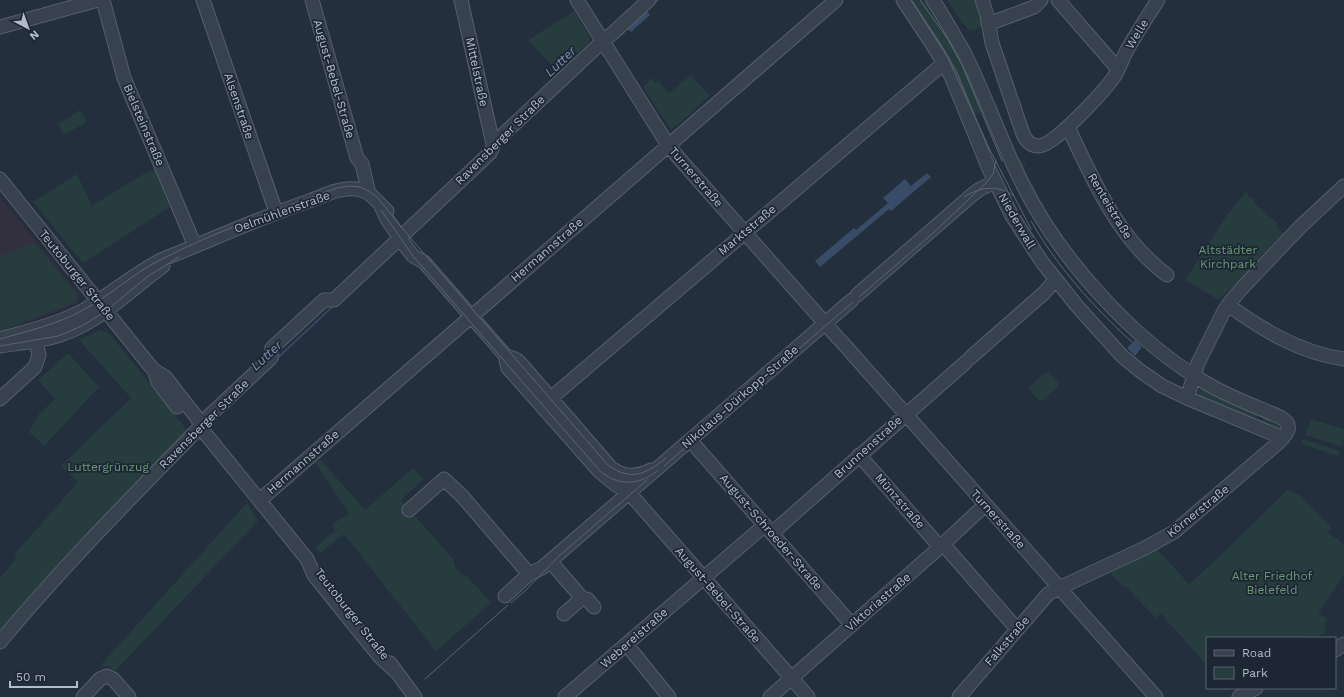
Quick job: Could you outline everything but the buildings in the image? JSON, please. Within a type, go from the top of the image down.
[{"type":"street","points":[[0,27],[98,0]]},
{"type":"street","name":"Bielsteinstraße","points":[[103,0],[124,78],[195,246]]},
{"type":"street","name":"Alsenstraße","points":[[203,0],[276,212]]},
{"type":"street","name":"August-Bebel-Straße","points":[[312,0],[357,158],[362,164],[369,194],[381,206],[402,235],[419,249],[424,262],[471,316],[506,355],[517,360],[551,398],[612,469],[629,493],[808,697]]},
{"type":"street","name":"Mittelstraße","points":[[461,0],[493,144]]},
{"type":"street","name":"Turnerstraße","points":[[577,0],[668,145],[677,156],[1156,697]]},
{"type":"street","name":"Ravensberger Straße","points":[[0,642],[56,578],[209,416],[271,358],[272,348],[324,300],[334,300],[490,153],[493,144],[649,0]]},
{"type":"street","name":"Hermannstraße","points":[[260,500],[836,0]]},
{"type":"street","name":"Niederwall","points":[[903,0],[929,38],[951,76],[995,182],[1019,228],[1055,280],[1106,340],[1127,360],[1162,386],[1187,398],[1285,435],[1289,427],[1284,419],[1220,391],[1193,376],[1160,351],[1121,316],[1081,272],[1044,222],[1031,200],[1006,151],[964,53],[933,0]]},
{"type":"street","points":[[982,0],[987,15],[988,24],[1038,3]]},
{"type":"street","points":[[1058,0],[1118,69]]},
{"type":"street","name":"Welle","points":[[988,24],[992,43],[1023,134],[1026,140],[1032,145],[1040,146],[1045,144],[1077,119],[1113,78],[1127,51],[1158,0]]},
{"type":"street","name":"Marktstraße","points":[[551,398],[944,63]]},
{"type":"street","name":"Renteistraße","points":[[1068,127],[1096,185],[1128,236],[1144,256],[1167,275]]},
{"type":"street","name":"August-Bebel-Straße","points":[[356,189],[358,178],[355,166],[357,158]]},
{"type":"street","name":"Teutoburger Straße","points":[[0,179],[154,370],[158,382],[191,424],[200,427],[260,500],[307,560],[314,575],[415,697]]},
{"type":"street","name":"Nikolaus-Dürkopp-Straße","points":[[505,596],[529,574],[539,570],[550,562],[972,195],[980,189],[995,182]]},
{"type":"street","name":"Oelmühlenstraße","points":[[0,346],[34,335],[72,315],[102,306],[144,269],[161,260],[276,212],[345,189],[356,189],[369,194]]},
{"type":"street","points":[[1187,398],[1193,376],[1228,306],[1242,288],[1288,239],[1340,190]]},
{"type":"street","name":"Brunnenstraße","points":[[703,579],[772,533],[1044,293],[1055,280]]},
{"type":"street","points":[[1228,306],[1256,325],[1295,345],[1325,356],[1344,359]]},
{"type":"street","points":[[0,399],[35,367],[39,355],[34,335]]},
{"type":"street","name":"Oelmühlenstraße","points":[[0,339],[34,335]]},
{"type":"street","name":"August-Bebel-Straße","points":[[506,355],[508,368],[600,472],[616,486],[629,493]]},
{"type":"street","name":"Körnerstraße","points":[[1059,588],[1174,532],[1285,435]]},
{"type":"street","name":"August-Schroeder-Straße","points":[[690,440],[852,625]]},
{"type":"street","name":"Münzstraße","points":[[859,455],[1017,629]]},
{"type":"street","points":[[612,469],[624,475],[638,475],[664,464]]},
{"type":"street","points":[[410,510],[444,479],[462,496],[529,574]]},
{"type":"street","name":"Viktoriastraße","points":[[770,697],[942,546],[985,505]]},
{"type":"street","points":[[550,562],[582,598],[587,599],[594,607]]},
{"type":"street","name":"Webereistraße","points":[[565,697],[703,579]]},
{"type":"street","name":"Falkstraße","points":[[959,697],[1048,594],[1059,588]]},
{"type":"street","points":[[564,614],[582,598]]},
{"type":"street","points":[[627,645],[668,697]]},
{"type":"street","points":[[82,697],[100,679],[107,676],[113,679],[129,697]]},
{"type":"street","points":[[1239,697],[1254,689]]},
{"type":"shaded area","points":[[0,197],[78,293],[78,303],[0,332]]},
{"type":"green space","points":[[907,0],[925,0],[950,35],[984,110],[972,116]]},
{"type":"green space","points":[[947,0],[976,0],[981,16],[981,27],[970,31],[961,21]]},
{"type":"green space","points":[[574,11],[590,38],[589,42],[558,72],[528,40]]},
{"type":"green space","points":[[691,75],[710,96],[671,130],[643,87],[651,78],[656,83],[658,81],[669,93]]},
{"type":"green space","points":[[80,110],[87,122],[64,135],[58,124]]},
{"type":"green space","points":[[1015,156],[1026,164],[1024,168],[1045,206],[1042,212]]},
{"type":"green space","points":[[155,169],[170,207],[83,263],[33,202],[77,174],[92,206],[142,175]]},
{"type":"green space","name":"Altstädter Kirchpark","points":[[1247,191],[1250,198],[1256,198],[1253,202],[1277,223],[1279,230],[1283,234],[1219,300],[1185,280],[1229,212]]},
{"type":"green space","points":[[35,243],[76,294],[76,302],[0,331],[0,256]]},
{"type":"green space","name":"Luttergrünzug","points":[[101,330],[108,333],[114,339],[186,429],[187,433],[0,632],[0,578],[17,558],[14,555],[78,482],[61,466],[131,398],[79,340]]},
{"type":"green space","points":[[68,353],[99,387],[44,446],[29,432],[39,414],[55,399],[38,380]]},
{"type":"green space","points":[[1046,372],[1059,383],[1058,387],[1042,401],[1039,401],[1029,387]]},
{"type":"green space","points":[[1200,386],[1259,411],[1254,422],[1199,396],[1198,393]]},
{"type":"green space","points":[[1265,413],[1280,423],[1282,430],[1261,425]]},
{"type":"green space","points":[[1311,419],[1344,429],[1344,437],[1341,446],[1305,435]]},
{"type":"green space","points":[[1303,439],[1340,451],[1338,456],[1302,444]]},
{"type":"green space","points":[[320,459],[365,510],[413,468],[424,479],[401,500],[453,559],[456,569],[460,573],[467,576],[491,603],[436,651],[344,534],[320,553],[315,547],[335,531],[333,524],[349,513],[315,463]]},
{"type":"green space","name":"Alter Friedhof Bielefeld","points":[[1287,490],[1301,496],[1331,527],[1328,533],[1344,544],[1344,575],[1318,614],[1327,618],[1324,625],[1326,631],[1317,637],[1310,635],[1309,637],[1206,637],[1206,664],[1161,614],[1156,618],[1110,573],[1157,549],[1189,584],[1218,558]]},
{"type":"green space","points":[[247,503],[258,521],[115,671],[108,666],[99,667]]},
{"type":"water","points":[[655,0],[659,0],[647,11],[650,15],[631,32],[627,29]]},
{"type":"water","points":[[927,173],[931,177],[891,211],[889,209],[820,267],[815,261],[854,228],[856,230],[888,203],[883,198],[905,179],[911,186]]},
{"type":"water","points":[[332,306],[333,307],[214,419],[213,417]]},
{"type":"water","points":[[1135,340],[1142,347],[1135,356],[1127,348]]},
{"type":"tram line","points":[[911,0],[948,58],[990,150],[1031,229]]},
{"type":"tram line","points":[[920,0],[947,38],[962,65],[1002,161]]},
{"type":"tram line","points":[[859,297],[932,234],[986,183],[993,174],[996,160]]},
{"type":"tram line","points":[[0,339],[43,327],[73,315],[93,304],[130,278],[160,260],[225,230],[337,188],[350,186],[360,187],[377,197],[413,241],[608,465],[624,473],[638,474],[645,472],[666,458]]},
{"type":"tram line","points":[[964,197],[976,191],[989,188],[1002,190],[1014,196]]},
{"type":"tram line","points":[[381,210],[413,256],[600,471],[621,482],[636,482],[657,471]]},
{"type":"tram line","points":[[1031,221],[1064,270],[1104,315],[1132,342]]},
{"type":"tram line","points":[[0,346],[58,336],[82,326],[106,311],[147,277],[179,257]]},
{"type":"tram line","points":[[664,466],[853,302]]},
{"type":"tram line","points":[[511,603],[526,590],[559,556],[647,480]]},
{"type":"tram line","points":[[425,679],[508,605]]},
{"type":"water label","name":"Lutter","points":[[560,61]]},
{"type":"water label","name":"Lutter","points":[[266,355]]}]
